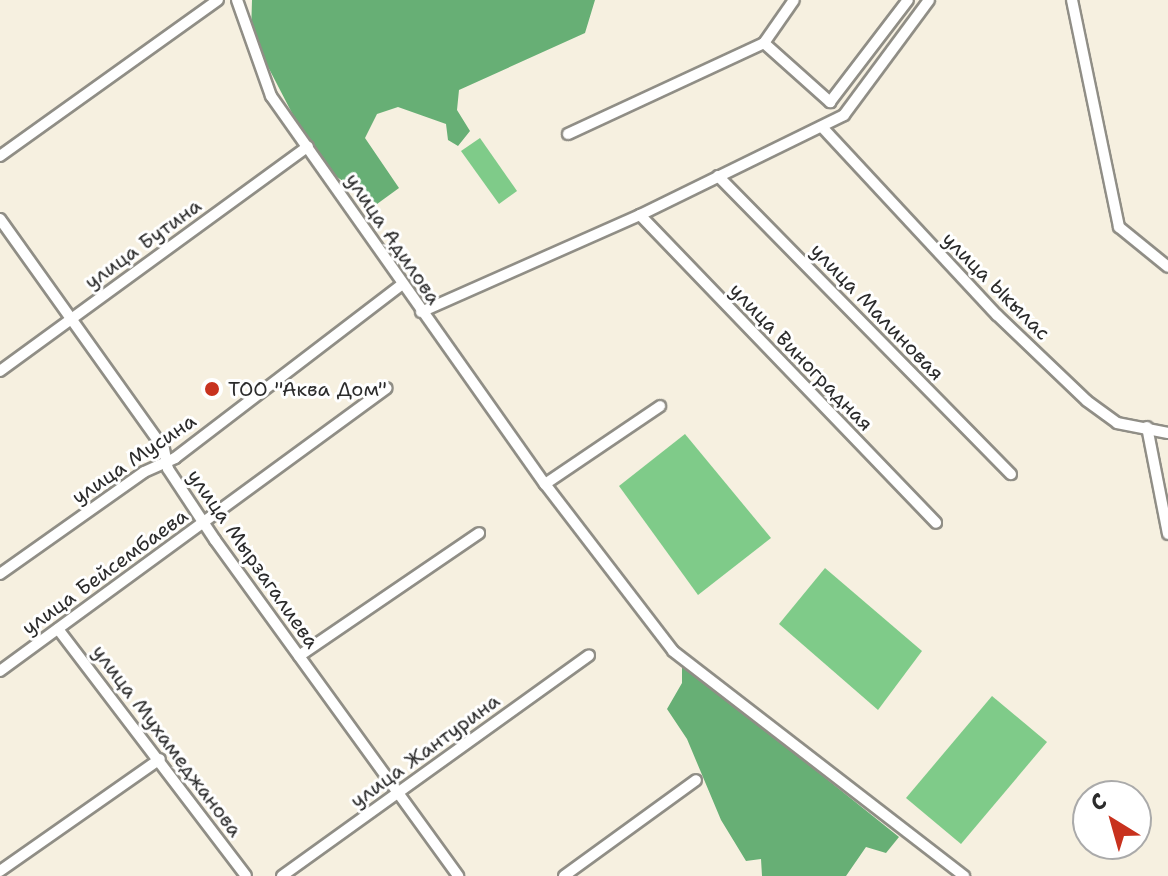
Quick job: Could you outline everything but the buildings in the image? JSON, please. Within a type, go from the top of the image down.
[{"type":"street","points":[[0,156],[218,0]]},
{"type":"street","name":"улица Адилова","points":[[237,0],[271,96],[401,285],[545,484],[673,651],[964,876]]},
{"type":"street","points":[[568,134],[764,43],[794,0]]},
{"type":"street","points":[[764,43],[830,102],[908,0]]},
{"type":"street","points":[[421,312],[640,215],[822,127],[855,105],[929,0]]},
{"type":"street","points":[[1072,0],[1078,49],[1122,231],[1168,267]]},
{"type":"street","name":"улица Ыкылас","points":[[822,127],[986,303],[1087,401],[1117,423],[1168,433]]},
{"type":"street","name":"улица Бутина","points":[[0,371],[308,146]]},
{"type":"street","name":"улица Малиновая","points":[[718,176],[1011,474]]},
{"type":"street","name":"улица Виноградная","points":[[640,215],[936,523]]},
{"type":"street","name":"улица Мырзагалиева","points":[[0,219],[164,449],[167,460],[203,523],[458,876]]},
{"type":"street","name":"улица Мусина","points":[[0,574],[167,460],[401,285]]},
{"type":"street","name":"улица Бейсембаева","points":[[0,671],[386,388]]},
{"type":"street","points":[[545,484],[660,406]]},
{"type":"street","points":[[1147,427],[1168,534]]},
{"type":"street","points":[[299,656],[479,533]]},
{"type":"street","name":"улица Мухамеджанова","points":[[58,629],[160,759],[246,876]]},
{"type":"street","name":"улица Жантурина","points":[[282,876],[589,655]]},
{"type":"street","points":[[0,871],[160,759]]},
{"type":"street","points":[[564,876],[696,780]]},
{"type":"green space","points":[[252,0],[595,0],[585,33],[459,90],[457,110],[470,131],[458,146],[448,140],[446,124],[398,107],[377,114],[365,138],[399,188],[377,204],[334,175],[293,115],[251,34]]},
{"type":"green space","points":[[480,138],[517,191],[499,204],[461,151]]},
{"type":"green space","points":[[685,434],[771,538],[698,595],[619,486]]},
{"type":"green space","points":[[825,568],[922,651],[878,710],[779,624]]},
{"type":"green space","points":[[682,663],[899,837],[886,853],[866,847],[846,876],[762,876],[761,859],[746,861],[721,820],[687,739],[667,709],[682,683]]},
{"type":"green space","points":[[992,696],[1047,742],[961,844],[906,798]]},
{"type":"place","name":"ТОО \"Аква Дом\"","points":[[212,389]]}]
